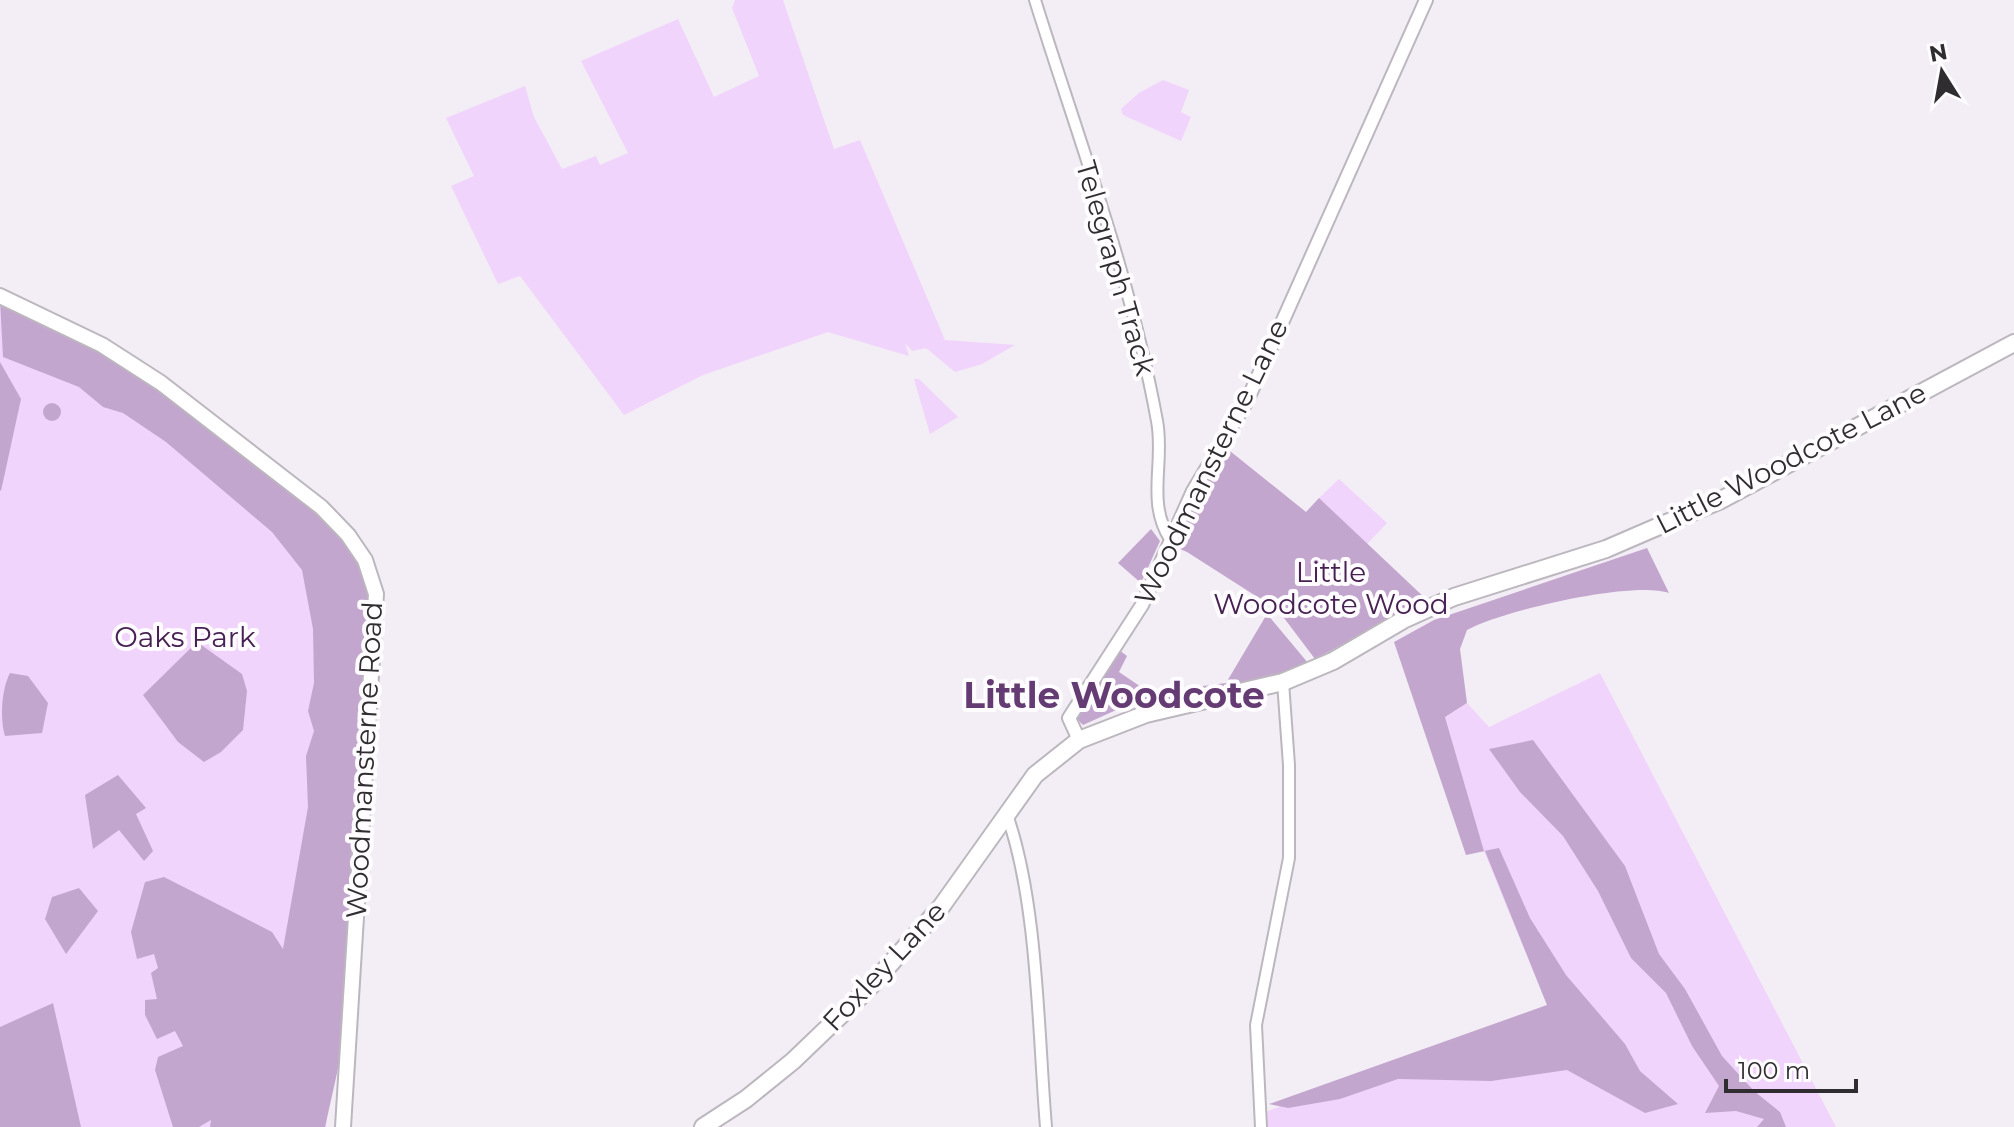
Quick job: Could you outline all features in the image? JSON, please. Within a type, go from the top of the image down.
[{"type":"main road","name":"Woodmansterne Road","points":[[0,296],[62,320],[161,383],[309,497],[348,535],[365,560],[376,594],[343,1127]]},
{"type":"main road","name":"Little Woodcote Lane","points":[[1035,775],[1079,740],[1146,714],[1283,682],[1333,661],[1403,620],[1454,597],[1606,549],[1721,500],[2014,343]]},
{"type":"main road","name":"Foxley Lane","points":[[703,1127],[746,1099],[793,1061],[867,990],[941,907],[1035,775]]},
{"type":"street","name":"Telegraph Track","points":[[1035,0],[1120,274],[1152,391],[1159,426],[1157,512],[1170,539]]},
{"type":"street","name":"Woodmansterne Lane","points":[[1079,740],[1069,718],[1142,605],[1193,491],[1247,401],[1426,0]]},
{"type":"street","points":[[1261,1127],[1256,1025],[1289,858],[1289,765],[1283,682]]},
{"type":"street","points":[[1006,812],[1016,840],[1028,920],[1046,1127]]},
{"type":"green space","points":[[735,0],[783,0],[834,149],[860,140],[945,340],[1015,345],[982,364],[955,372],[926,348],[912,351],[905,343],[909,356],[828,332],[703,375],[624,415],[520,276],[498,284],[451,186],[474,176],[446,118],[525,86],[534,117],[562,169],[596,156],[600,165],[628,153],[581,61],[678,19],[714,97],[759,76],[732,8]]},
{"type":"green space","points":[[1163,80],[1189,90],[1181,112],[1191,117],[1181,141],[1123,115],[1121,109],[1139,93]]},
{"type":"green space","name":"Oaks Park","points":[[0,300],[376,594],[326,1127],[0,1127]]},
{"type":"green space","points":[[0,300],[102,345],[348,535],[376,595],[371,820],[358,979],[325,1127],[210,1127],[211,1120],[199,1127],[173,1127],[155,1070],[158,1057],[183,1046],[175,1031],[157,1039],[145,1015],[145,1000],[157,999],[151,973],[158,968],[154,954],[137,959],[131,932],[145,882],[164,877],[272,932],[283,949],[308,807],[306,756],[314,731],[308,711],[314,683],[313,629],[302,570],[272,532],[166,442],[123,413],[103,407],[79,387],[3,357]]},
{"type":"green space","points":[[0,362],[21,399],[1,491],[0,490]]},
{"type":"green space","points":[[914,379],[919,379],[958,417],[930,434]]},
{"type":"green space","points":[[52,403],[61,412],[52,421],[43,412]]},
{"type":"green space","name":"Little Woodcote Wood","points":[[1225,447],[1306,512],[1319,498],[1427,600],[1315,659],[1278,610],[1173,546],[1196,492]]},
{"type":"green space","points":[[1339,479],[1387,523],[1367,544],[1319,498]]},
{"type":"green space","points":[[1151,529],[1160,541],[1141,583],[1118,563]]},
{"type":"green space","points":[[1647,548],[1669,593],[1651,590],[1598,594],[1508,614],[1467,630],[1460,649],[1467,703],[1445,717],[1484,851],[1499,848],[1530,918],[1566,975],[1625,1044],[1640,1071],[1678,1104],[1645,1113],[1567,1070],[1491,1081],[1398,1079],[1340,1099],[1288,1108],[1269,1104],[1547,1005],[1485,851],[1466,855],[1394,642],[1434,620]]},
{"type":"green space","points":[[1267,614],[1308,663],[1279,674],[1114,711],[1083,725],[1078,720],[1078,714],[1119,650],[1127,656],[1119,672],[1150,693],[1226,683]]},
{"type":"green space","points":[[197,642],[242,674],[247,691],[243,730],[221,752],[204,762],[178,742],[143,695]]},
{"type":"green space","points":[[10,673],[28,676],[48,703],[42,733],[5,736],[2,705]]},
{"type":"green space","points":[[1600,673],[1836,1127],[1268,1127],[1263,1113],[1547,1005],[1484,851],[1445,717],[1467,703],[1489,727]]},
{"type":"green space","points":[[1533,740],[1625,866],[1659,954],[1685,989],[1722,1056],[1754,1091],[1780,1112],[1786,1127],[1757,1127],[1764,1119],[1736,1111],[1705,1113],[1719,1086],[1692,1046],[1666,993],[1631,958],[1598,891],[1563,836],[1520,792],[1489,749]]},
{"type":"green space","points":[[118,775],[146,808],[136,814],[153,851],[144,861],[119,830],[93,849],[85,795]]},
{"type":"green space","points":[[79,888],[98,911],[66,954],[45,919],[52,897]]},
{"type":"green space","points":[[53,1003],[81,1127],[0,1127],[0,1027]]},
{"type":"district","name":"Little Woodcote","points":[[1114,695]]}]
